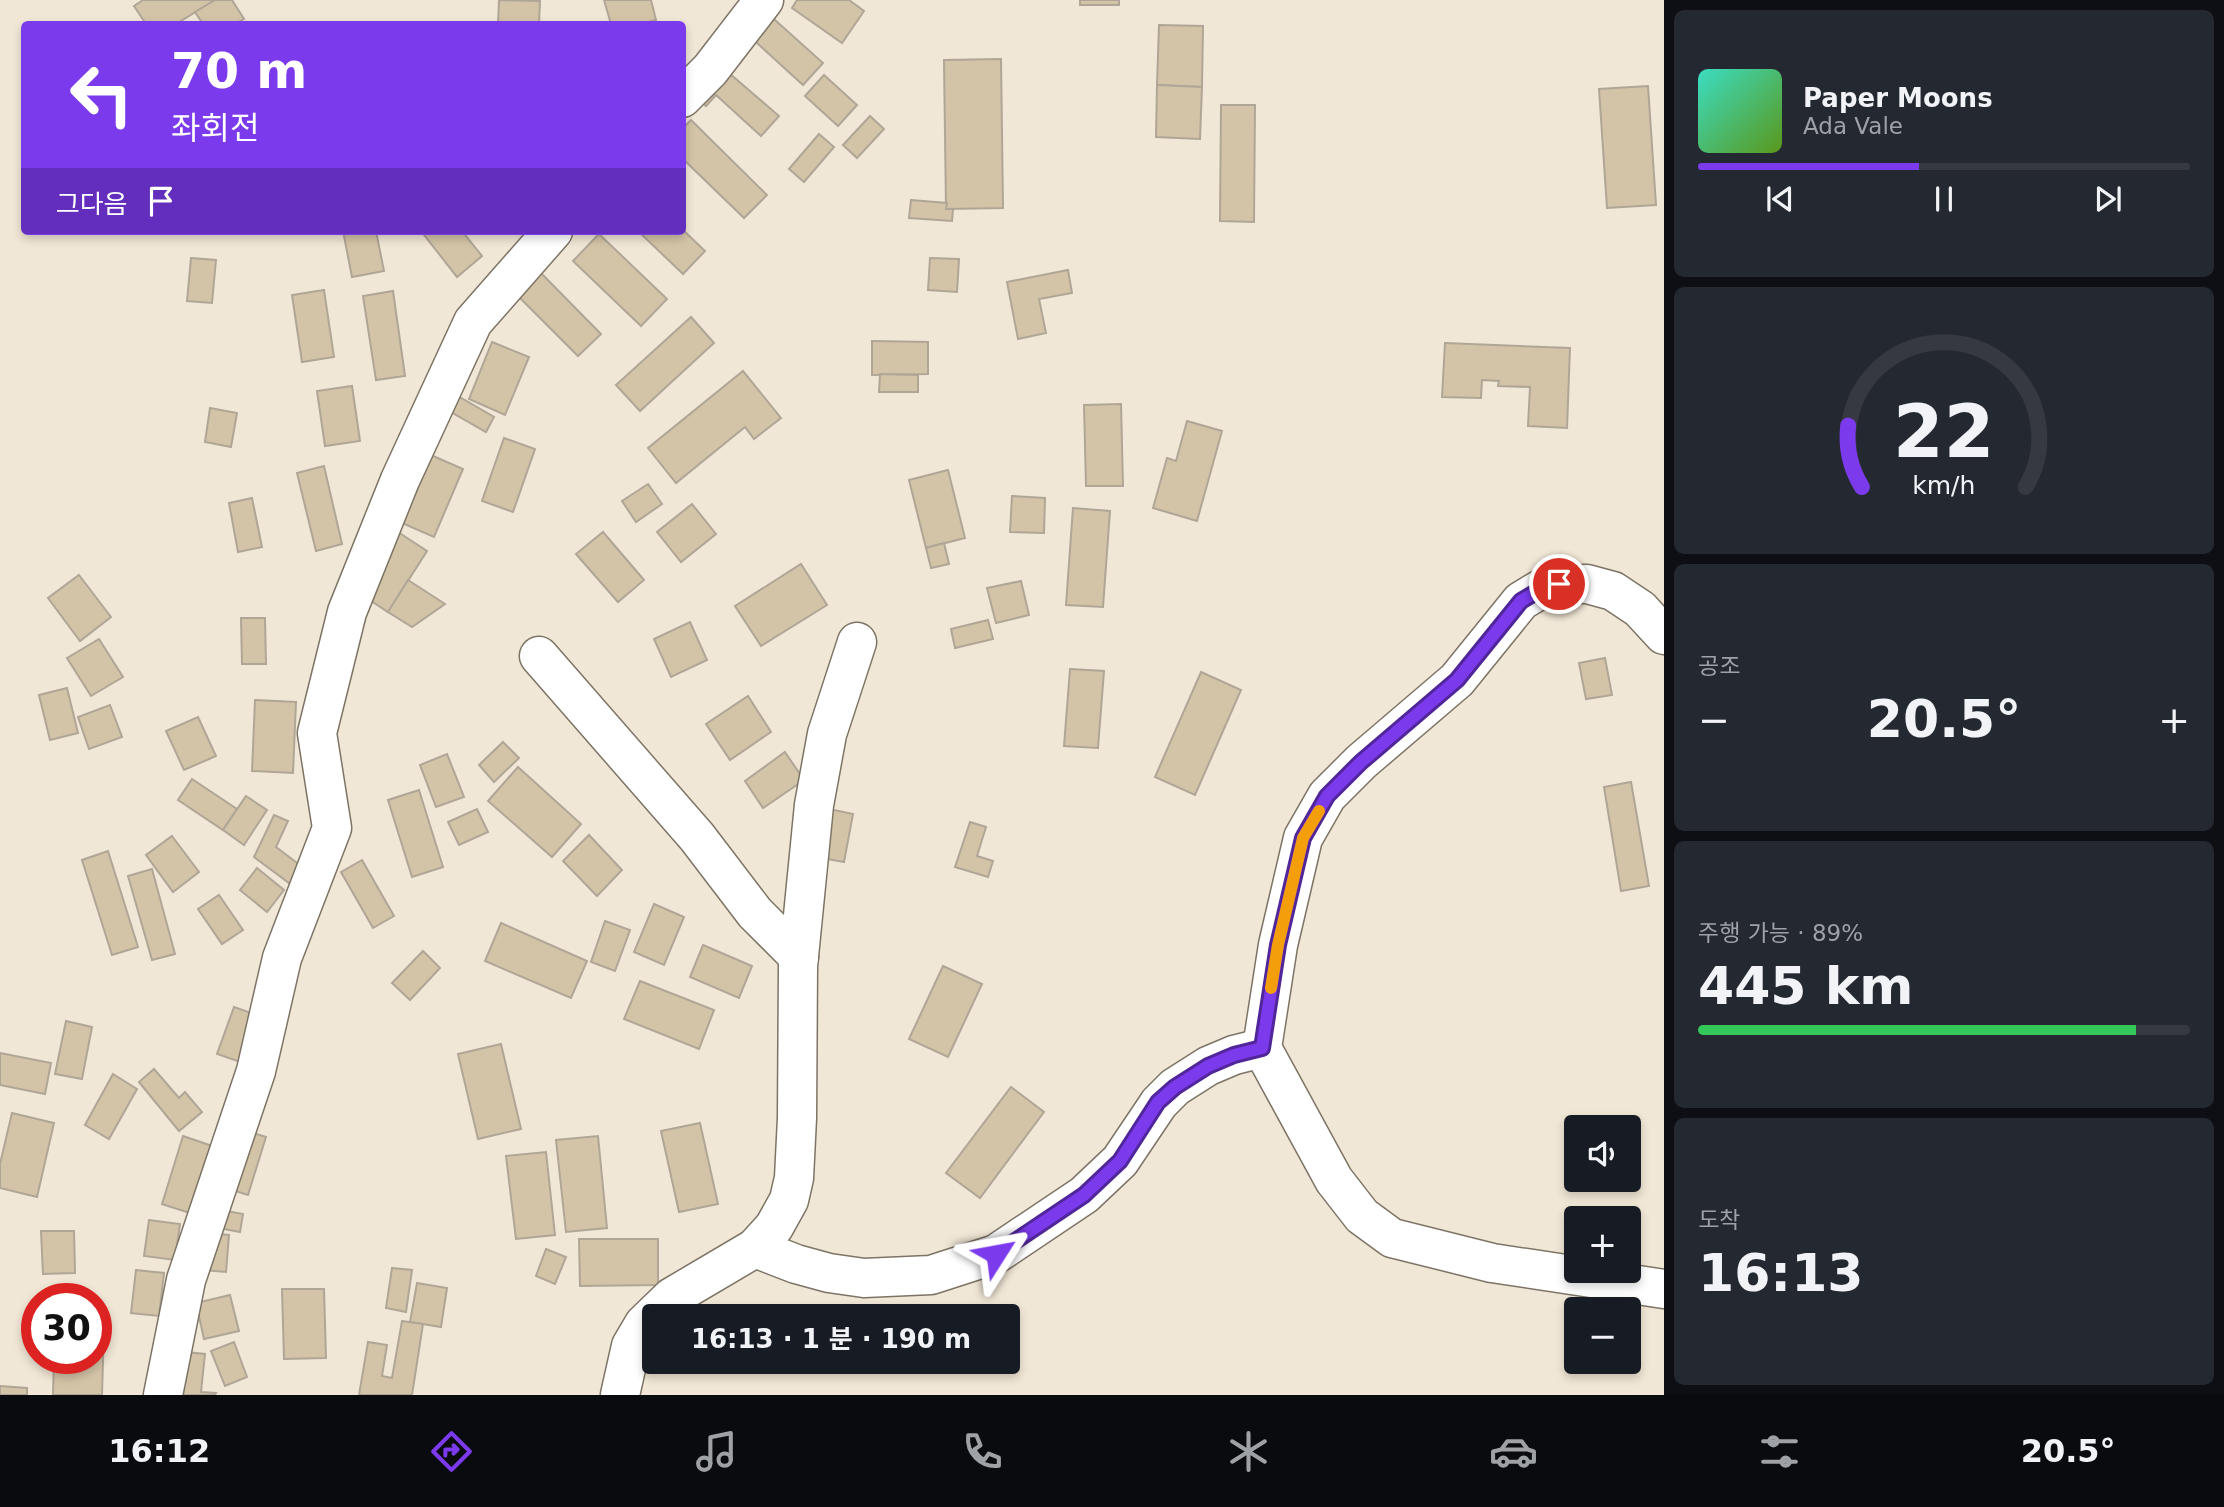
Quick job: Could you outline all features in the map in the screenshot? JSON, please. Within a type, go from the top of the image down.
[{"type":"street","points":[[686,94],[710,70],[764,0]]},
{"type":"street","points":[[163,1395],[186,1280],[256,1071],[282,958],[332,828],[317,733],[347,612],[400,480],[472,322],[549,235]]},
{"type":"street","points":[[1664,635],[1640,609],[1613,591],[1587,584],[1559,584],[1541,589],[1521,601],[1457,680],[1361,762],[1327,796],[1303,838],[1278,945],[1262,1048],[1334,1180],[1362,1216],[1392,1238],[1492,1263],[1664,1289]]},
{"type":"street","points":[[620,1395],[632,1346],[644,1324],[672,1297],[755,1248],[774,1227],[789,1200],[794,1178],[797,1118],[799,957],[814,805],[827,734],[857,642]]},
{"type":"street","points":[[539,656],[697,837],[755,912],[799,957]]},
{"type":"street","points":[[755,1248],[828,1273],[864,1278],[931,1275],[996,1254],[1084,1195],[1120,1161],[1158,1102],[1175,1087],[1208,1066],[1234,1055],[1262,1048]]},
{"type":"building","points":[[143,0],[215,0],[181,21],[144,21],[134,6]]},
{"type":"building","points":[[215,0],[232,0],[244,19],[201,21],[195,12]]},
{"type":"building","points":[[499,0],[540,1],[539,21],[498,21]]},
{"type":"building","points":[[604,0],[651,0],[656,20],[610,21]]},
{"type":"building","points":[[797,0],[849,0],[864,11],[842,43],[792,8]]},
{"type":"building","points":[[1080,0],[1119,0],[1119,5],[1080,5]]},
{"type":"building","points":[[765,11],[823,63],[803,85],[746,33]]},
{"type":"building","points":[[1159,25],[1203,26],[1202,87],[1157,85]]},
{"type":"building","points":[[1001,59],[1003,208],[946,209],[944,60]]},
{"type":"building","points":[[729,73],[779,116],[761,136],[716,95],[706,106],[695,97]]},
{"type":"building","points":[[824,75],[857,105],[838,126],[805,96]]},
{"type":"building","points":[[1157,85],[1202,87],[1200,139],[1156,137]]},
{"type":"building","points":[[1648,86],[1656,205],[1607,208],[1599,89]]},
{"type":"building","points":[[1221,105],[1255,105],[1254,222],[1220,221]]},
{"type":"building","points":[[870,116],[884,129],[857,158],[843,145]]},
{"type":"building","points":[[691,120],[767,195],[744,218],[686,162],[686,125]]},
{"type":"building","points":[[819,134],[834,147],[804,182],[789,169]]},
{"type":"building","points":[[911,200],[947,203],[946,209],[953,209],[952,221],[909,218]]},
{"type":"building","points":[[686,233],[705,251],[683,274],[642,235],[686,235]]},
{"type":"building","points":[[344,235],[377,235],[384,271],[352,277]]},
{"type":"building","points":[[424,235],[465,235],[482,256],[457,277]]},
{"type":"building","points":[[600,235],[667,299],[641,326],[573,261]]},
{"type":"building","points":[[191,258],[216,260],[212,303],[187,301]]},
{"type":"building","points":[[930,258],[959,259],[957,292],[928,290]]},
{"type":"building","points":[[535,267],[601,334],[578,356],[512,290]]},
{"type":"building","points":[[1068,270],[1072,293],[1039,299],[1046,333],[1018,339],[1007,282]]},
{"type":"building","points":[[324,290],[334,357],[302,362],[292,295]]},
{"type":"building","points":[[393,291],[405,376],[376,380],[363,296]]},
{"type":"building","points":[[691,317],[714,343],[640,411],[616,385]]},
{"type":"building","points":[[872,341],[928,342],[928,374],[872,375]]},
{"type":"building","points":[[492,342],[529,357],[505,415],[469,399]]},
{"type":"building","points":[[1445,343],[1570,348],[1567,428],[1528,426],[1530,387],[1498,386],[1499,381],[1482,380],[1481,398],[1442,397]]},
{"type":"building","points":[[743,371],[781,418],[754,439],[745,427],[676,483],[648,448]]},
{"type":"building","points":[[880,374],[918,375],[918,392],[879,392]]},
{"type":"building","points":[[352,386],[360,441],[325,446],[317,391]]},
{"type":"building","points":[[451,392],[494,417],[486,432],[442,407]]},
{"type":"building","points":[[1121,404],[1123,486],[1086,486],[1084,405]]},
{"type":"building","points":[[210,408],[237,413],[231,447],[205,442]]},
{"type":"building","points":[[1187,421],[1222,431],[1197,521],[1153,508],[1167,458],[1176,461]]},
{"type":"building","points":[[504,438],[535,449],[513,512],[482,501]]},
{"type":"building","points":[[424,452],[463,469],[434,537],[395,520]]},
{"type":"building","points":[[324,466],[342,544],[316,551],[297,473]]},
{"type":"building","points":[[948,470],[965,538],[926,548],[909,480]]},
{"type":"building","points":[[648,484],[662,504],[636,522],[622,501]]},
{"type":"building","points":[[1012,496],[1045,498],[1044,533],[1010,532]]},
{"type":"building","points":[[252,498],[262,547],[238,552],[229,503]]},
{"type":"building","points":[[692,504],[716,534],[681,562],[657,532]]},
{"type":"building","points":[[1073,508],[1110,511],[1103,607],[1066,605]]},
{"type":"building","points":[[398,532],[427,551],[388,612],[359,593]]},
{"type":"building","points":[[603,532],[644,580],[618,602],[576,554]]},
{"type":"building","points":[[944,543],[949,564],[931,568],[926,548]]},
{"type":"building","points":[[801,564],[827,605],[761,646],[735,606]]},
{"type":"building","points":[[79,575],[111,617],[80,641],[48,598]]},
{"type":"building","points":[[408,580],[445,604],[412,627],[388,612]]},
{"type":"building","points":[[1021,581],[1029,615],[996,623],[987,588]]},
{"type":"building","points":[[241,618],[265,618],[266,664],[242,664]]},
{"type":"building","points":[[988,620],[993,639],[955,648],[951,629]]},
{"type":"building","points":[[690,622],[707,660],[671,677],[654,639]]},
{"type":"building","points":[[99,639],[123,677],[91,696],[67,658]]},
{"type":"building","points":[[1605,658],[1612,695],[1586,699],[1579,663]]},
{"type":"building","points":[[1070,669],[1104,671],[1098,748],[1064,746]]},
{"type":"building","points":[[1201,672],[1241,690],[1195,795],[1155,777]]},
{"type":"building","points":[[67,688],[78,733],[50,740],[39,695]]},
{"type":"building","points":[[748,696],[771,732],[730,760],[706,724]]},
{"type":"building","points":[[255,700],[296,702],[293,773],[252,771]]},
{"type":"building","points":[[110,705],[122,737],[89,749],[78,717]]},
{"type":"building","points":[[198,717],[216,756],[184,770],[166,731]]},
{"type":"building","points":[[503,742],[519,758],[494,782],[479,765]]},
{"type":"building","points":[[785,752],[804,780],[763,808],[745,781]]},
{"type":"building","points":[[447,754],[464,797],[436,807],[420,765]]},
{"type":"building","points":[[518,767],[581,824],[552,857],[488,801]]},
{"type":"building","points":[[192,779],[237,809],[223,830],[178,800]]},
{"type":"building","points":[[1631,782],[1649,886],[1621,891],[1604,787]]},
{"type":"building","points":[[419,790],[443,867],[412,877],[388,800]]},
{"type":"building","points":[[246,796],[267,810],[244,845],[223,830]]},
{"type":"building","points":[[820,807],[853,814],[844,862],[811,856]]},
{"type":"building","points":[[477,809],[488,832],[459,845],[448,822]]},
{"type":"building","points":[[274,815],[288,821],[276,847],[305,869],[293,886],[254,857]]},
{"type":"building","points":[[970,822],[986,827],[977,856],[993,861],[988,877],[955,867]]},
{"type":"building","points":[[589,835],[622,870],[597,896],[563,861]]},
{"type":"building","points":[[172,836],[199,872],[173,892],[146,855]]},
{"type":"building","points":[[108,851],[138,947],[112,955],[82,860]]},
{"type":"building","points":[[362,860],[394,916],[373,928],[341,872]]},
{"type":"building","points":[[257,868],[284,890],[267,912],[240,890]]},
{"type":"building","points":[[152,869],[175,954],[152,960],[128,876]]},
{"type":"building","points":[[219,895],[243,930],[222,944],[198,909]]},
{"type":"building","points":[[654,904],[684,917],[664,965],[634,952]]},
{"type":"building","points":[[605,921],[630,930],[615,971],[591,962]]},
{"type":"building","points":[[501,923],[587,961],[571,998],[485,961]]},
{"type":"building","points":[[703,945],[752,966],[739,998],[690,977]]},
{"type":"building","points":[[423,951],[440,968],[410,1000],[392,983]]},
{"type":"building","points":[[943,966],[982,984],[948,1057],[909,1039]]},
{"type":"building","points":[[640,981],[714,1010],[699,1049],[624,1019]]},
{"type":"building","points":[[234,1007],[265,1018],[249,1065],[217,1054]]},
{"type":"building","points":[[66,1021],[92,1027],[82,1079],[55,1074]]},
{"type":"building","points":[[501,1044],[521,1129],[478,1139],[458,1054]]},
{"type":"building","points":[[0,1053],[51,1063],[45,1094],[0,1085]]},
{"type":"building","points":[[154,1069],[179,1098],[185,1092],[202,1112],[179,1131],[139,1082]]},
{"type":"building","points":[[113,1074],[137,1089],[109,1139],[85,1125]]},
{"type":"building","points":[[1011,1087],[1044,1112],[980,1198],[946,1173]]},
{"type":"building","points":[[12,1113],[54,1123],[37,1197],[0,1188],[0,1164]]},
{"type":"building","points":[[700,1123],[718,1204],[679,1212],[661,1131]]},
{"type":"building","points":[[240,1129],[266,1137],[248,1195],[223,1187]]},
{"type":"building","points":[[183,1136],[215,1147],[193,1214],[162,1204]]},
{"type":"building","points":[[598,1136],[607,1228],[566,1232],[556,1140]]},
{"type":"building","points":[[546,1152],[555,1235],[516,1239],[506,1156]]},
{"type":"building","points":[[211,1208],[243,1214],[240,1232],[208,1226]]},
{"type":"building","points":[[149,1220],[180,1224],[175,1260],[144,1256]]},
{"type":"building","points":[[41,1231],[74,1231],[75,1273],[43,1274]]},
{"type":"building","points":[[206,1233],[229,1235],[226,1272],[203,1270]]},
{"type":"building","points":[[579,1239],[658,1239],[658,1285],[580,1286]]},
{"type":"building","points":[[546,1249],[566,1257],[555,1284],[536,1276]]},
{"type":"building","points":[[392,1268],[412,1270],[406,1312],[386,1308]]},
{"type":"building","points":[[136,1270],[164,1273],[159,1316],[131,1313]]},
{"type":"building","points":[[417,1283],[447,1288],[441,1327],[410,1322]]},
{"type":"building","points":[[282,1289],[324,1289],[326,1358],[284,1359]]},
{"type":"building","points":[[230,1295],[239,1331],[204,1339],[196,1303]]},
{"type":"building","points":[[402,1321],[423,1324],[412,1395],[359,1395],[368,1342],[387,1345],[382,1376],[392,1378]]},
{"type":"building","points":[[234,1342],[247,1377],[225,1386],[211,1351]]},
{"type":"building","points":[[176,1351],[205,1354],[201,1392],[216,1393],[215,1395],[172,1395]]},
{"type":"building","points":[[54,1374],[103,1374],[102,1395],[53,1395]]},
{"type":"building","points":[[0,1386],[27,1388],[27,1395],[0,1395]]},
{"type":"slow traffic","points":[[1271,988],[1278,945],[1303,838],[1319,811]]},
{"type":"route","points":[[996,1254],[1084,1195],[1120,1161],[1158,1102],[1175,1087],[1208,1066],[1234,1055],[1262,1048],[1278,945],[1303,838],[1327,796],[1361,762],[1457,680],[1521,601],[1541,589],[1559,584]]}]
